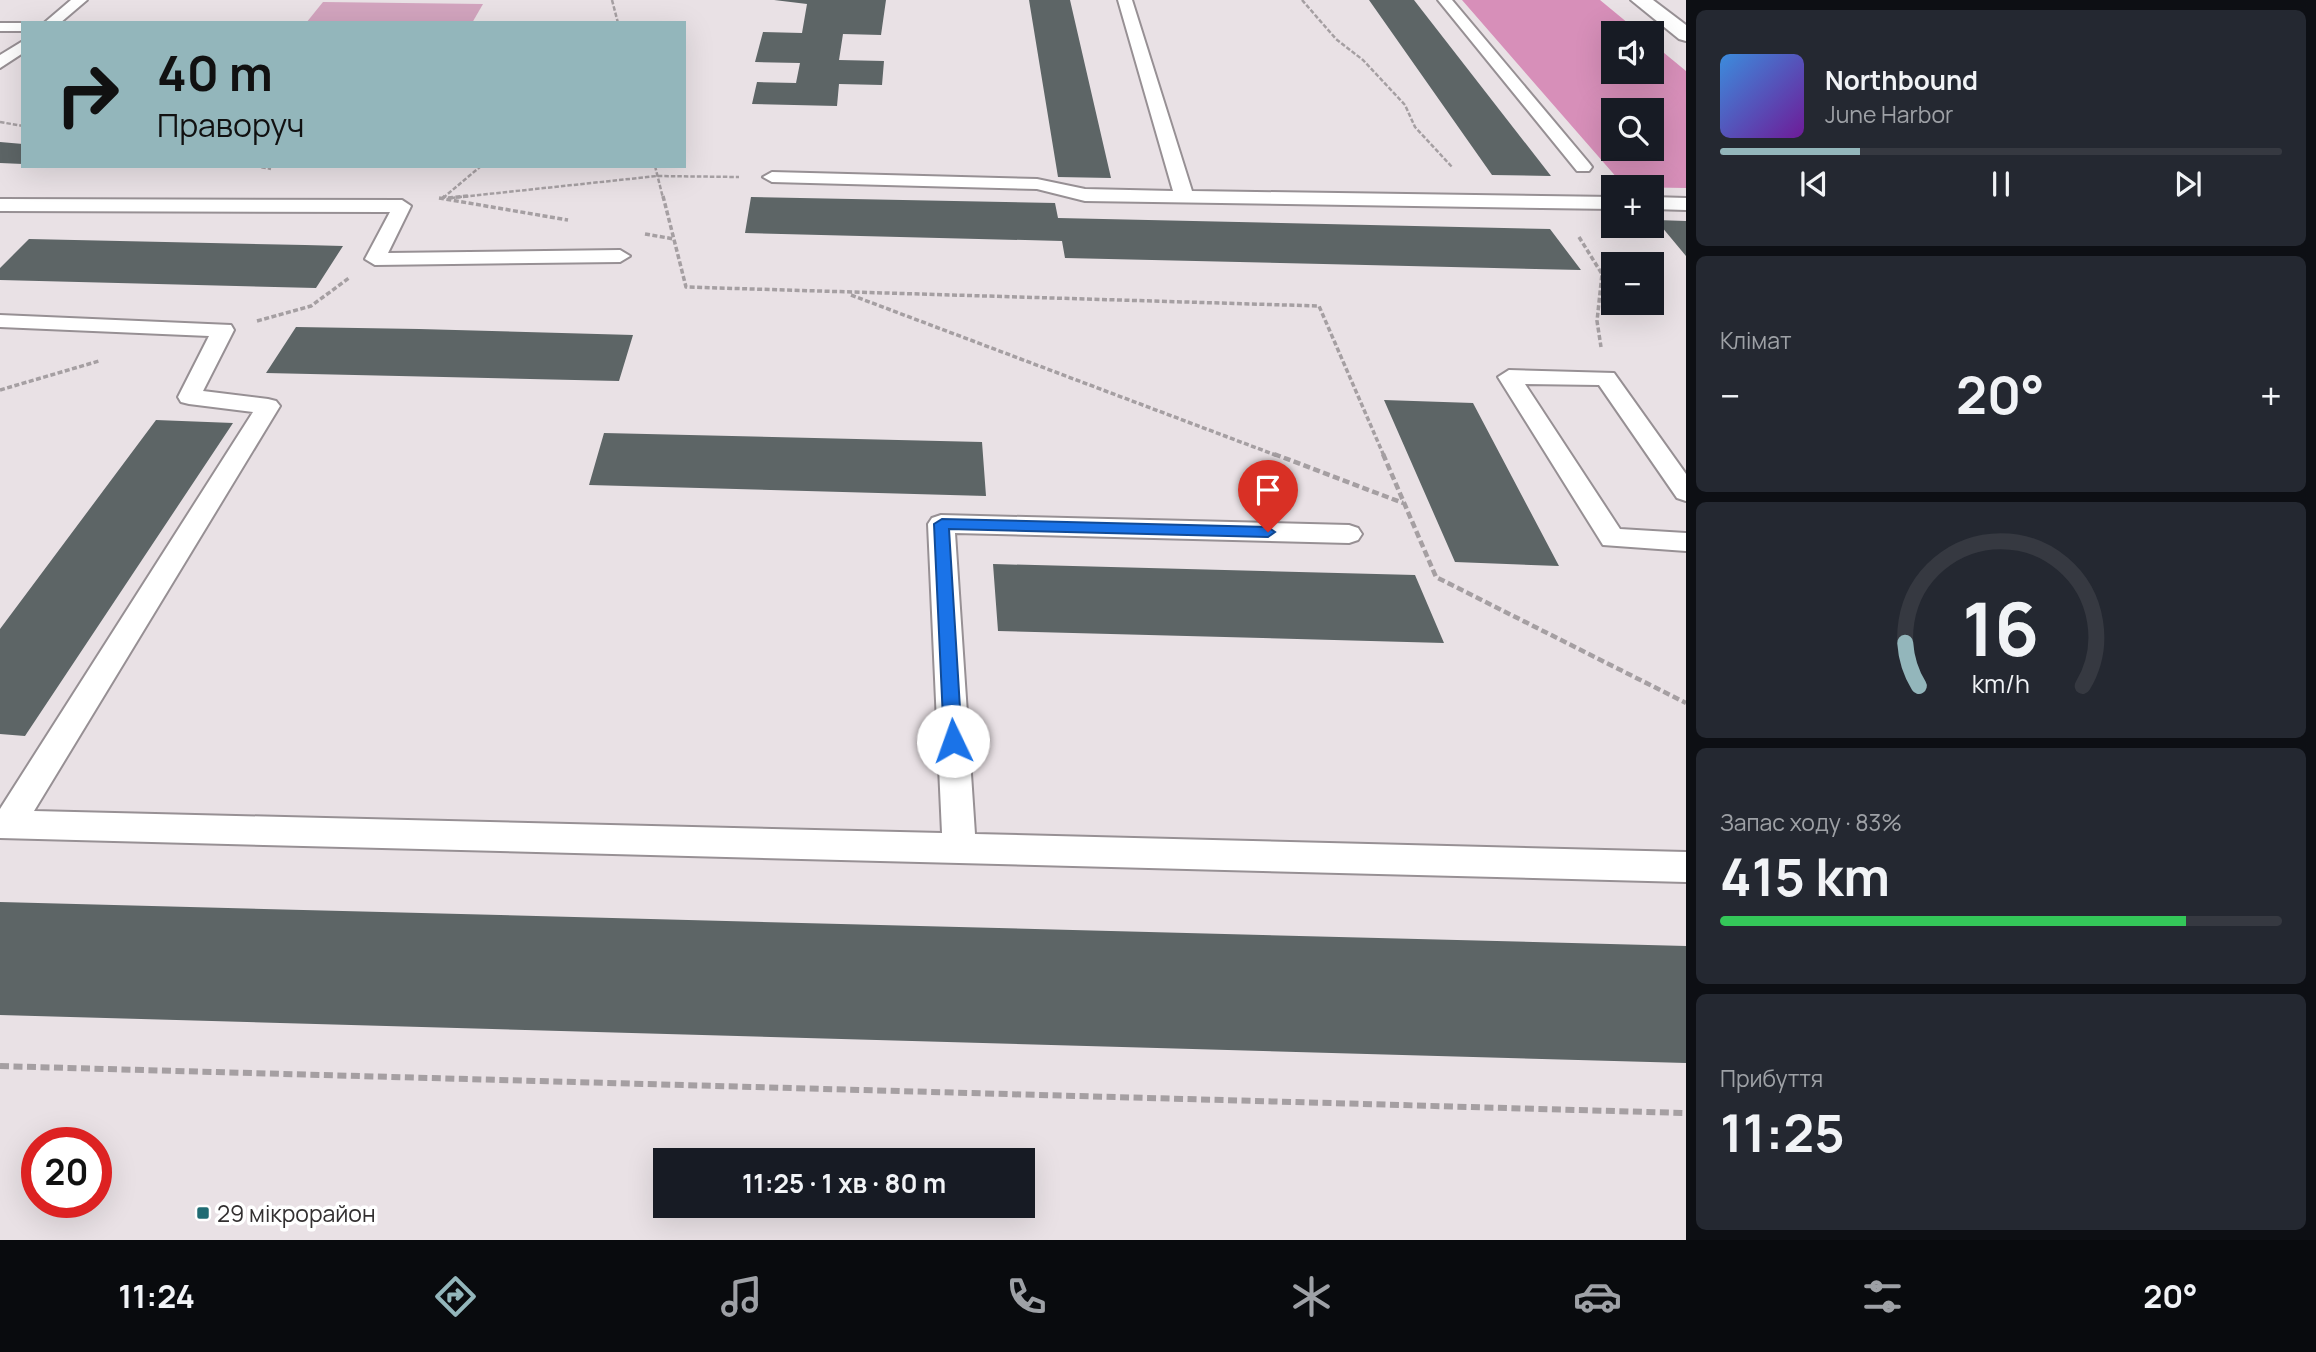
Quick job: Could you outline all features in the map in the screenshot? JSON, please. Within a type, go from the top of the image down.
[{"type":"street","points":[[1641,0],[1686,36]]},
{"type":"lane","points":[[53,21],[79,0]]},
{"type":"lane","points":[[1125,0],[1184,197]]},
{"type":"lane","points":[[1445,0],[1583,167]]},
{"type":"lane","points":[[0,27],[21,27]]},
{"type":"lane","points":[[0,63],[21,47]]},
{"type":"lane","points":[[772,177],[1037,184],[1085,195],[1601,203]]},
{"type":"lane","points":[[1664,204],[1686,204]]},
{"type":"lane","points":[[0,205],[402,206],[376,259],[620,256]]},
{"type":"lane","points":[[0,321],[223,330],[189,397],[268,406],[4,825]]},
{"type":"lane","points":[[1686,492],[1606,377],[1509,377],[1612,538],[1686,542]]},
{"type":"lane","points":[[959,850],[942,524],[1349,534]]},
{"type":"lane","points":[[4,825],[1686,867]]},
{"type":"path","points":[[612,0],[617,21]]},
{"type":"path","points":[[1301,0],[1336,39],[1363,60],[1405,106],[1415,127],[1462,176],[1475,201]]},
{"type":"path","points":[[0,122],[21,126]]},
{"type":"path","points":[[266,168],[282,171]]},
{"type":"path","points":[[442,199],[479,168]]},
{"type":"path","points":[[655,168],[686,287],[1320,306],[1436,577],[1686,703]]},
{"type":"path","points":[[402,206],[442,199],[657,176],[772,177]]},
{"type":"path","points":[[429,196],[578,222]]},
{"type":"path","points":[[1544,202],[1584,242],[1602,274],[1597,321],[1606,377]]},
{"type":"path","points":[[633,232],[674,239]]},
{"type":"path","points":[[845,293],[1404,503]]},
{"type":"path","points":[[0,1066],[1686,1113]]},
{"type":"shaded area","points":[[1462,0],[1600,0],[1625,21],[1601,21],[1601,84],[1664,84],[1664,53],[1686,71],[1686,188],[1664,188],[1664,175],[1615,175],[1602,161],[1664,161],[1664,98],[1601,98],[1601,159]]},
{"type":"shaded area","points":[[323,2],[483,4],[473,21],[308,21]]},
{"type":"building","points":[[774,0],[886,0],[881,35],[843,34],[839,60],[884,61],[882,85],[839,84],[837,106],[752,104],[757,82],[796,83],[800,63],[755,62],[763,32],[802,33],[807,4]]},
{"type":"building","points":[[1029,0],[1070,0],[1111,178],[1058,177]]},
{"type":"building","points":[[1369,0],[1414,0],[1551,176],[1492,175]]},
{"type":"building","points":[[0,142],[21,144],[21,164],[0,163]]},
{"type":"building","points":[[751,197],[1055,203],[1058,218],[1550,229],[1581,270],[1065,258],[1062,241],[745,233]]},
{"type":"building","points":[[1664,220],[1686,221],[1686,256],[1664,230]]},
{"type":"building","points":[[29,239],[343,246],[316,288],[0,280],[0,268]]},
{"type":"building","points":[[296,327],[633,335],[619,381],[266,373]]},
{"type":"building","points":[[1384,400],[1473,403],[1559,566],[1455,562]]},
{"type":"building","points":[[156,420],[233,423],[25,736],[0,734],[0,629]]},
{"type":"building","points":[[604,433],[982,442],[986,496],[589,485]]},
{"type":"building","points":[[993,564],[1415,575],[1444,643],[998,631]]},
{"type":"building","points":[[0,902],[1686,946],[1686,1063],[0,1015]]},
{"type":"place","name":"29 мікрорайон","points":[[203,1213]]},
{"type":"route","points":[[953,741],[942,524],[1268,532]]}]
